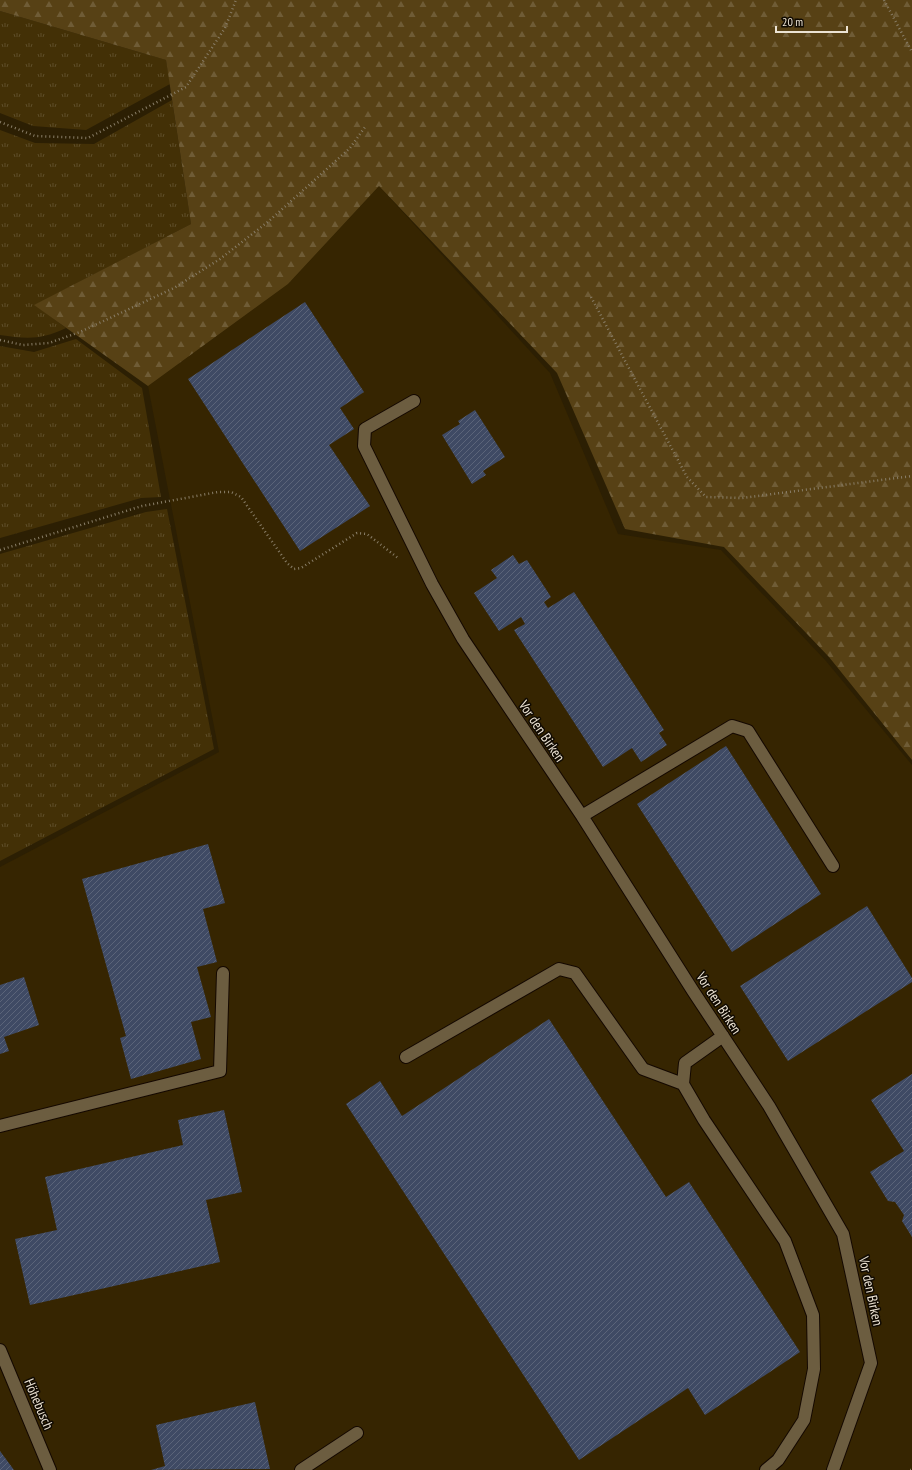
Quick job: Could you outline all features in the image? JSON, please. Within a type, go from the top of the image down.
[{"type":"street","name":"Vor den Birken","points":[[414,401],[366,428],[364,446],[432,584],[463,639],[582,816],[769,1106],[843,1234],[872,1363],[833,1470]]},
{"type":"street","points":[[582,816],[732,726],[748,731],[833,866]]},
{"type":"street","points":[[406,1057],[559,969],[574,973],[643,1069],[682,1084],[704,1120],[785,1241],[813,1315],[814,1369],[804,1420],[778,1460],[766,1470]]},
{"type":"street","points":[[0,1126],[220,1071],[223,973]]},
{"type":"street","points":[[682,1084],[685,1063],[723,1036]]},
{"type":"street","name":"Höhebusch","points":[[0,1350],[50,1470]]},
{"type":"street","points":[[301,1470],[357,1433]]},
{"type":"path","points":[[0,122],[35,136],[88,138],[102,131],[186,87],[225,28],[236,0]]},
{"type":"path","points":[[884,0],[912,52]]},
{"type":"path","points":[[0,340],[23,344],[49,343],[80,332],[174,288],[220,259],[269,221],[316,181],[350,148],[365,127]]},
{"type":"path","points":[[591,297],[687,477],[706,497],[742,498],[912,476]]},
{"type":"path","points":[[0,550],[142,506],[218,492],[231,492],[242,497],[287,563],[294,569],[300,568],[356,533],[366,534],[402,561]]},
{"type":"shaded area","points":[[379,186],[550,373],[618,534],[721,550],[826,661],[912,765],[912,1470],[0,1470],[0,867],[219,752],[148,386],[288,284]]},
{"type":"green space","points":[[0,0],[912,0],[912,760],[829,657],[724,547],[625,529],[557,373],[379,186],[288,284],[148,386],[34,305],[191,224],[166,60],[0,11]]},
{"type":"green space","points":[[0,11],[166,60],[170,84],[86,130],[33,126],[0,113]]},
{"type":"green space","points":[[172,100],[191,224],[35,305],[66,328],[49,335],[34,338],[0,335],[0,130],[35,143],[94,144]]},
{"type":"green space","points":[[76,339],[142,388],[161,497],[141,498],[0,538],[0,346],[34,352]]},
{"type":"green space","points":[[167,509],[214,749],[0,861],[0,554],[146,512]]},
{"type":"building","points":[[305,302],[364,392],[340,408],[354,429],[329,445],[370,506],[300,551],[188,379]]},
{"type":"building","points":[[475,410],[505,457],[483,471],[486,475],[472,484],[442,435],[460,424],[458,421]]},
{"type":"building","points":[[513,555],[519,564],[527,560],[551,597],[544,602],[548,608],[574,592],[664,730],[659,733],[667,745],[641,762],[632,748],[603,767],[514,630],[525,624],[521,617],[499,631],[474,593],[497,578],[491,570]]},
{"type":"building","points":[[726,746],[821,894],[732,952],[637,804]]},
{"type":"building","points":[[208,844],[225,903],[203,909],[217,962],[197,967],[211,1017],[191,1022],[201,1059],[131,1079],[120,1038],[126,1036],[82,879]]},
{"type":"building","points":[[867,906],[912,978],[912,982],[788,1061],[740,986]]},
{"type":"building","points":[[24,977],[39,1025],[4,1037],[9,1051],[0,1054],[0,985]]},
{"type":"building","points":[[549,1019],[666,1197],[689,1182],[800,1352],[705,1415],[688,1388],[579,1460],[346,1104],[380,1081],[402,1116]]},
{"type":"building","points":[[912,1074],[912,1237],[902,1221],[904,1215],[895,1202],[888,1201],[870,1172],[904,1151],[871,1100]]},
{"type":"building","points":[[224,1110],[242,1192],[206,1200],[220,1262],[30,1305],[15,1239],[57,1230],[45,1177],[183,1145],[178,1120]]},
{"type":"building","points":[[255,1402],[270,1469],[151,1470],[165,1466],[156,1425]]},
{"type":"building","points":[[0,1451],[14,1470],[0,1470]]}]
